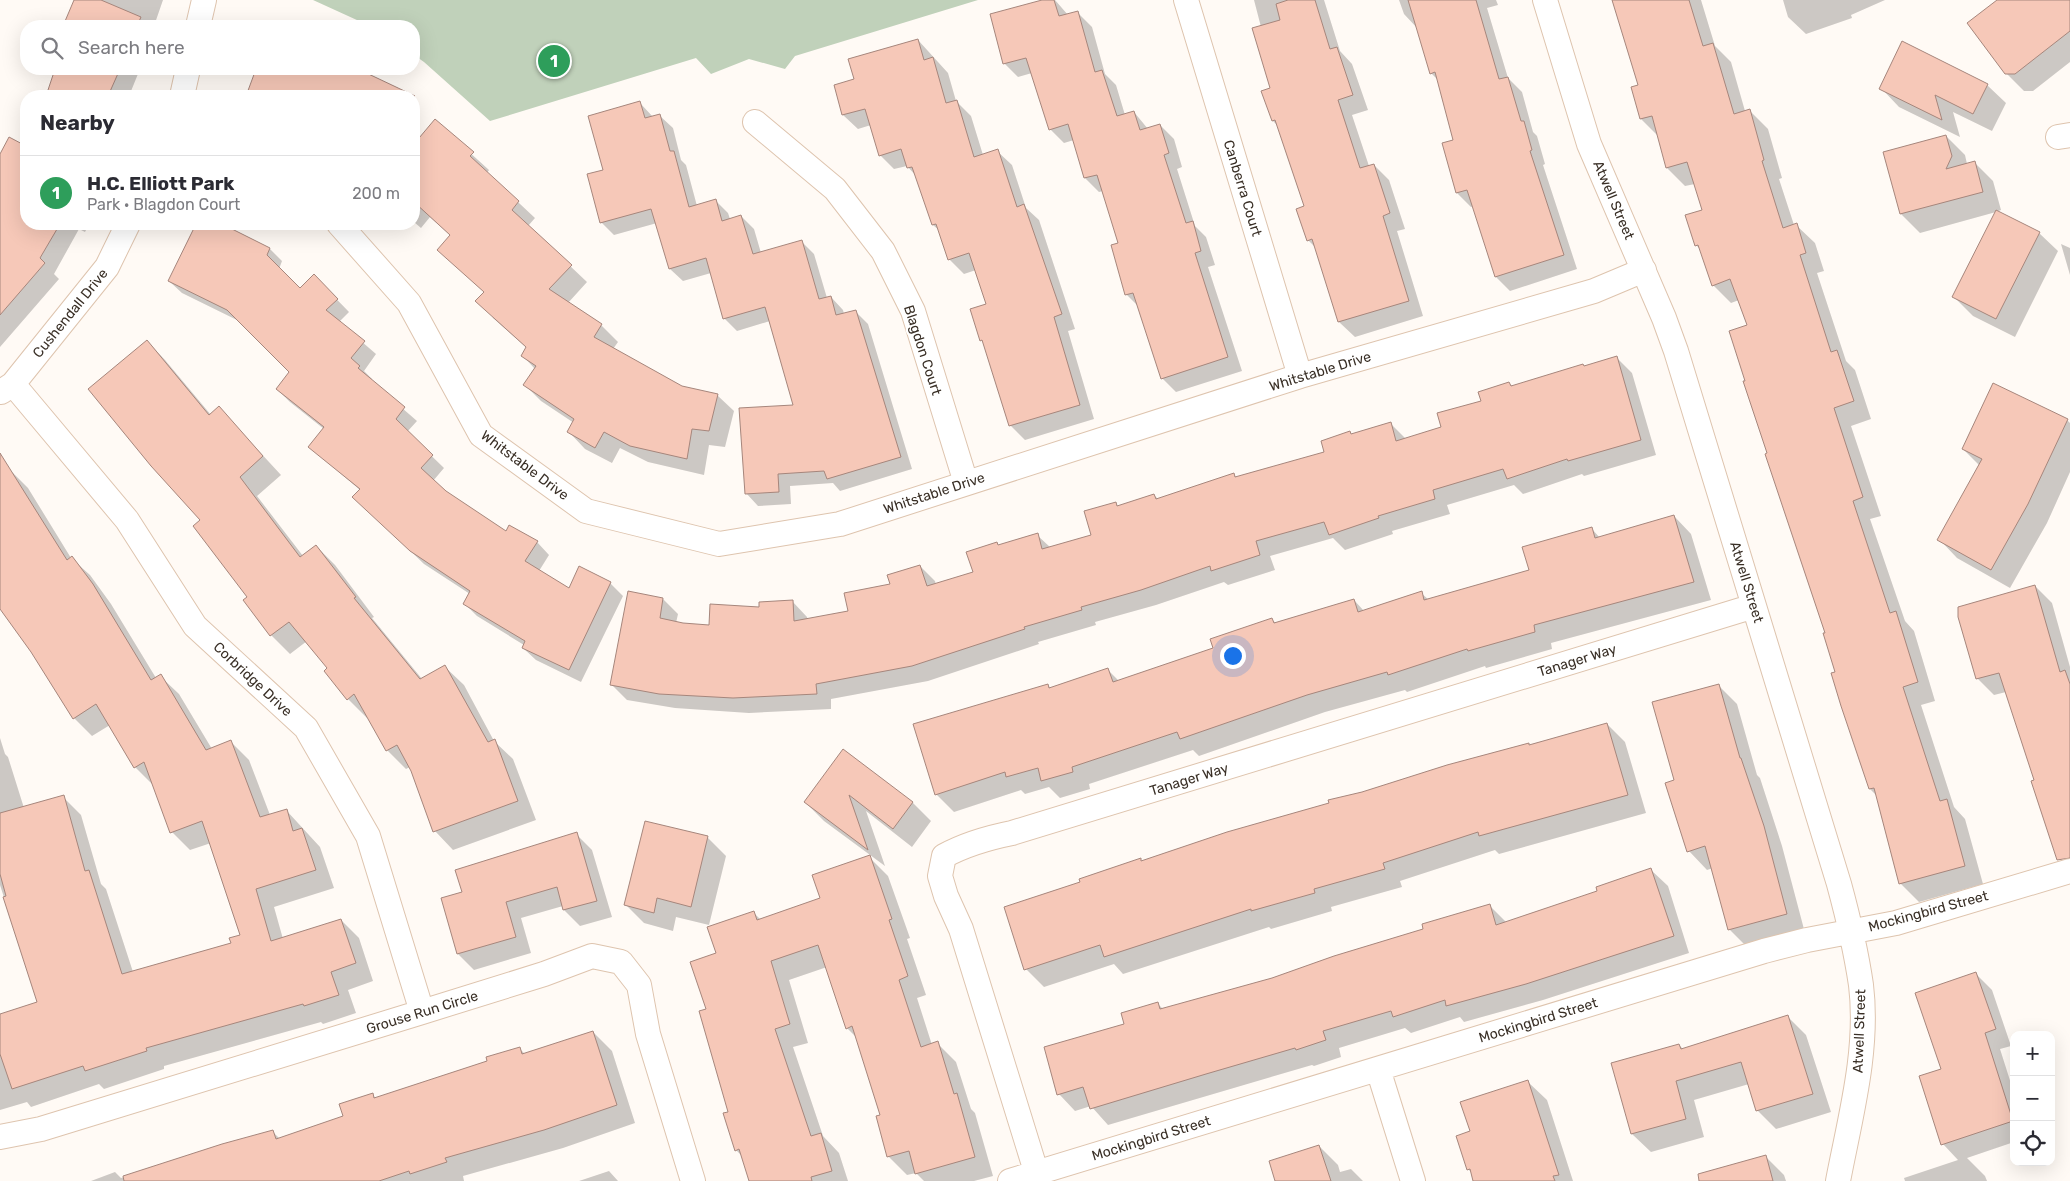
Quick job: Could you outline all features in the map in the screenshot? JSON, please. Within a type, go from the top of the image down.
[{"type":"street","points":[[199,20],[204,0]]},
{"type":"street","name":"Canberra Court","points":[[1186,0],[1300,376]]},
{"type":"street","name":"Atwell Street","points":[[1545,0],[1589,144],[1644,270],[1676,351],[1836,875],[1851,931],[1861,986],[1860,1048],[1855,1094],[1838,1181]]},
{"type":"street","points":[[183,90],[187,75]]},
{"type":"street","name":"Blagdon Court","points":[[755,122],[835,189],[883,251],[913,311],[966,483]]},
{"type":"street","name":"Cushendall Drive","points":[[7,388],[107,267],[125,230]]},
{"type":"street","name":"Whitstable Drive","points":[[344,230],[409,303],[481,434],[586,511],[720,544],[840,524],[1300,376],[1594,291],[1644,270]]},
{"type":"street","name":"Corbridge Drive","points":[[7,388],[127,520],[195,626],[306,728],[368,836],[422,1012]]},
{"type":"street","name":"Tanager Way","points":[[1037,1177],[961,929],[946,896],[940,876],[944,856],[962,846],[1012,833],[1754,606]]},
{"type":"street","name":"Mockingbird Street","points":[[1010,1181],[1037,1177],[1378,1069],[1764,951],[1851,931],[1896,923],[2070,871]]},
{"type":"street","name":"Grouse Run Circle","points":[[0,1137],[41,1129],[544,974],[592,956],[621,962],[639,985],[648,1034],[693,1181]]},
{"type":"street","points":[[1378,1069],[1413,1181]]},
{"type":"green space","points":[[313,0],[978,0],[795,56],[785,69],[749,59],[711,74],[696,58],[490,121],[420,59],[420,20],[357,20]]},
{"type":"building","points":[[74,0],[101,0],[141,17],[140,20],[66,20]]},
{"type":"building","points":[[1042,0],[1054,0],[1059,16],[1078,11],[1095,72],[1102,70],[1117,116],[1134,111],[1140,130],[1160,124],[1169,153],[1164,155],[1186,223],[1193,221],[1201,251],[1195,253],[1228,357],[1161,379],[1133,293],[1125,295],[1111,245],[1118,243],[1097,175],[1084,178],[1068,124],[1049,130],[1026,58],[1003,64],[990,14]]},
{"type":"building","points":[[1288,0],[1315,0],[1330,49],[1337,47],[1353,95],[1338,100],[1360,168],[1374,164],[1390,213],[1383,216],[1409,301],[1338,322],[1312,239],[1307,241],[1296,209],[1304,206],[1275,120],[1272,121],[1261,91],[1270,88],[1252,28],[1280,20],[1276,4]]},
{"type":"building","points":[[1408,0],[1476,0],[1499,79],[1508,77],[1521,121],[1524,121],[1532,150],[1530,151],[1564,255],[1495,277],[1467,190],[1456,193],[1442,143],[1453,140],[1435,72],[1430,74]]},
{"type":"building","points":[[1612,0],[1689,0],[1703,46],[1713,43],[1734,114],[1750,109],[1764,160],[1762,161],[1783,228],[1797,223],[1806,253],[1800,255],[1831,352],[1837,350],[1854,401],[1834,408],[1863,497],[1853,501],[1890,613],[1896,611],[1918,682],[1903,687],[1940,801],[1947,799],[1965,866],[1899,884],[1874,788],[1869,789],[1841,706],[1831,673],[1835,672],[1823,633],[1825,633],[1765,454],[1767,453],[1743,381],[1745,381],[1729,331],[1747,325],[1730,279],[1712,286],[1698,245],[1695,246],[1685,215],[1702,210],[1687,162],[1666,168],[1652,116],[1640,119],[1631,87],[1638,85]]},
{"type":"building","points":[[1997,0],[2070,0],[2070,31],[2015,74],[2005,74],[1967,23]]},
{"type":"building","points":[[918,39],[924,60],[933,57],[946,103],[957,100],[974,157],[998,149],[1017,207],[1024,204],[1062,314],[1054,317],[1080,405],[1009,426],[982,340],[980,341],[970,309],[986,304],[969,253],[948,260],[936,224],[932,225],[912,167],[907,168],[901,149],[879,156],[865,109],[842,115],[834,85],[854,79],[848,59]]},
{"type":"building","points":[[1902,41],[1988,84],[1973,114],[1935,95],[1942,120],[1879,89]]},
{"type":"building","points":[[53,75],[117,75],[111,90],[48,90]]},
{"type":"building","points":[[254,75],[371,75],[402,90],[248,90]]},
{"type":"building","points":[[640,101],[645,118],[660,114],[670,151],[674,151],[689,207],[716,199],[722,221],[741,215],[753,254],[802,240],[819,299],[831,296],[836,315],[856,310],[901,457],[827,479],[824,471],[778,474],[779,492],[745,494],[739,408],[793,405],[765,307],[723,319],[706,258],[669,269],[651,209],[600,223],[587,174],[603,170],[588,116]]},
{"type":"building","points":[[435,119],[474,152],[470,156],[519,201],[512,210],[572,265],[549,289],[602,324],[594,337],[682,386],[718,394],[709,431],[692,429],[687,459],[630,446],[604,432],[595,448],[567,432],[574,419],[523,385],[536,366],[521,356],[526,347],[475,301],[484,292],[437,250],[450,235],[420,208],[420,137]]},
{"type":"building","points":[[1946,135],[1952,156],[1946,169],[1975,161],[1983,192],[1900,214],[1883,152]]},
{"type":"building","points":[[9,137],[20,143],[20,230],[56,230],[40,258],[45,263],[0,315],[0,154]]},
{"type":"building","points":[[1996,210],[2040,232],[1996,319],[1952,297]]},
{"type":"building","points":[[193,230],[234,230],[270,248],[267,255],[300,288],[314,274],[338,299],[326,310],[365,341],[351,358],[360,366],[358,368],[405,407],[396,419],[433,455],[421,468],[446,491],[506,531],[509,525],[538,541],[525,561],[569,588],[579,566],[611,582],[569,670],[522,648],[525,641],[463,604],[470,591],[410,551],[352,497],[360,489],[308,447],[324,427],[276,389],[289,372],[227,310],[168,281]]},
{"type":"building","points":[[147,340],[209,415],[219,406],[263,456],[240,477],[300,557],[316,545],[356,597],[354,598],[420,679],[445,665],[488,742],[495,739],[518,801],[433,832],[411,771],[397,745],[386,751],[354,694],[347,700],[324,671],[327,668],[289,622],[270,636],[243,600],[247,597],[193,526],[200,520],[151,466],[88,389]]},
{"type":"building","points":[[1617,356],[1641,440],[1568,461],[1567,459],[1507,479],[1503,469],[1433,490],[1435,499],[1378,516],[1379,518],[1329,535],[1324,522],[1256,541],[1260,555],[1211,571],[1210,566],[1141,590],[1081,607],[1082,610],[1024,627],[1025,629],[912,666],[816,684],[817,694],[733,698],[659,694],[610,685],[628,591],[663,598],[660,618],[683,623],[709,625],[710,604],[759,607],[759,602],[793,600],[794,621],[848,611],[844,593],[890,584],[887,575],[920,565],[927,586],[973,572],[966,552],[997,542],[998,545],[1038,533],[1042,549],[1091,535],[1084,511],[1116,502],[1117,506],[1154,494],[1156,499],[1234,473],[1235,477],[1324,452],[1321,441],[1350,431],[1351,434],[1391,422],[1396,441],[1441,427],[1437,413],[1481,401],[1478,392],[1509,382],[1511,386],[1583,364],[1584,366]]},
{"type":"building","points":[[1993,383],[2068,419],[2028,504],[1991,570],[1937,540],[1982,459],[1962,449]]},
{"type":"building","points":[[0,453],[67,560],[72,556],[93,584],[151,680],[161,674],[206,750],[231,740],[260,817],[287,809],[293,831],[302,828],[316,870],[256,889],[271,941],[341,919],[356,963],[331,972],[339,995],[146,1048],[147,1051],[85,1071],[83,1066],[12,1089],[0,1054],[0,1014],[37,1002],[3,897],[6,896],[0,874],[0,813],[64,795],[85,871],[89,870],[122,974],[231,943],[229,938],[240,935],[202,821],[170,833],[144,762],[134,768],[96,704],[73,719],[31,652],[0,609]]},
{"type":"building","points":[[1674,515],[1694,582],[1534,625],[1535,632],[1468,651],[1467,649],[1388,675],[1387,672],[1307,695],[1180,739],[1177,732],[1072,767],[1073,772],[1041,781],[1038,768],[1006,777],[1005,772],[935,795],[913,724],[1048,684],[1049,688],[1108,668],[1113,682],[1213,648],[1210,639],[1272,618],[1274,623],[1354,599],[1358,612],[1422,591],[1424,600],[1529,570],[1522,547],[1592,527],[1595,538]]},
{"type":"building","points":[[2035,585],[2060,672],[2065,670],[2070,684],[2070,858],[2057,860],[2031,781],[2034,780],[1999,673],[1976,679],[1958,617],[1958,607]]},
{"type":"building","points":[[1719,684],[1740,758],[1764,826],[1787,914],[1728,930],[1705,846],[1687,852],[1665,783],[1674,780],[1652,702]]},
{"type":"building","points":[[1607,723],[1628,795],[1479,836],[1478,832],[1383,863],[1385,869],[1314,889],[1315,893],[1251,911],[1251,909],[1104,957],[1100,945],[1024,970],[1004,907],[1080,882],[1079,879],[1141,858],[1141,861],[1227,832],[1329,803],[1328,800],[1362,792],[1447,765]]},
{"type":"building","points":[[843,749],[913,802],[893,829],[849,795],[868,850],[804,802]]},
{"type":"building","points":[[645,821],[708,836],[691,907],[657,898],[654,913],[624,905]]},
{"type":"building","points":[[577,832],[597,901],[563,910],[557,887],[506,902],[516,937],[457,954],[441,898],[462,892],[455,870]]},
{"type":"building","points":[[870,855],[892,919],[889,920],[908,976],[899,980],[921,1047],[938,1041],[954,1094],[957,1093],[975,1157],[915,1174],[909,1151],[887,1157],[876,1116],[880,1115],[852,1026],[846,1029],[818,945],[771,961],[790,1024],[775,1029],[811,1136],[821,1133],[832,1171],[811,1177],[812,1181],[749,1181],[739,1149],[735,1151],[723,1113],[728,1112],[699,1011],[706,1009],[690,962],[716,953],[707,927],[754,911],[757,920],[820,898],[812,875]]},
{"type":"building","points":[[1651,868],[1674,936],[1526,984],[1446,1006],[1445,1000],[1393,1017],[1391,1011],[1323,1031],[1326,1040],[1090,1109],[1083,1087],[1057,1095],[1044,1047],[1124,1024],[1121,1013],[1158,1002],[1160,1009],[1272,978],[1334,956],[1423,929],[1422,924],[1490,904],[1496,925],[1597,891],[1596,887]]},
{"type":"building","points":[[1976,972],[1996,1029],[1985,1033],[2010,1112],[2010,1122],[1941,1145],[1919,1076],[1941,1069],[1915,993]]},
{"type":"building","points":[[1788,1015],[1813,1094],[1756,1111],[1741,1062],[1676,1081],[1686,1119],[1631,1134],[1611,1063],[1679,1044],[1681,1049]]},
{"type":"building","points":[[593,1031],[617,1105],[544,1130],[445,1158],[447,1162],[410,1174],[409,1171],[379,1181],[124,1181],[123,1176],[222,1144],[273,1130],[276,1139],[343,1116],[339,1104],[373,1093],[374,1098],[487,1061],[486,1057],[520,1047],[522,1054]]},
{"type":"building","points":[[1528,1080],[1559,1175],[1553,1176],[1555,1181],[1473,1181],[1470,1169],[1467,1170],[1456,1136],[1470,1131],[1460,1102]]},
{"type":"building","points":[[1319,1145],[1331,1181],[1275,1181],[1269,1161]]},
{"type":"building","points":[[1766,1155],[1773,1181],[1699,1181],[1698,1174]]},
{"type":"place","name":"H.C. Elliott Park","points":[[554,61]]}]
